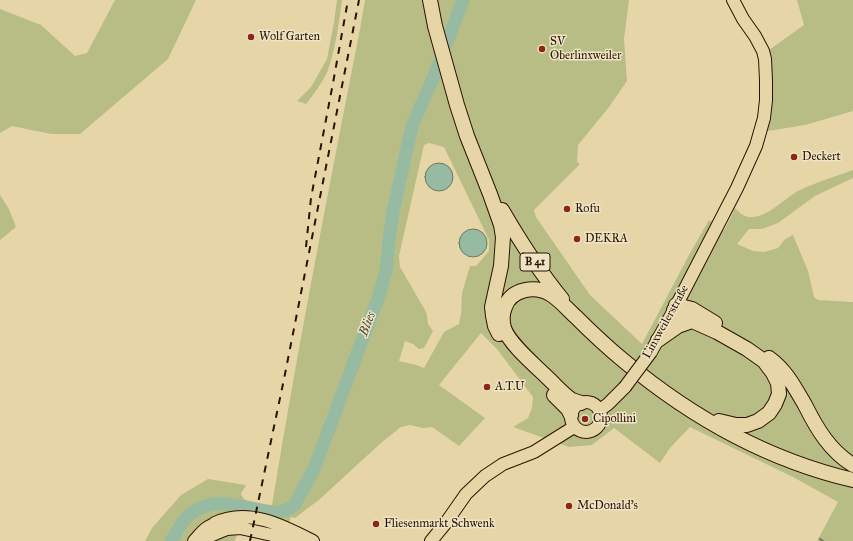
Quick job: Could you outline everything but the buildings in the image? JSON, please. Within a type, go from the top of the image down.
[{"type":"highway","name":"B 41","points":[[430,0],[435,26],[456,105],[479,165],[492,192],[522,244],[561,298],[582,322],[608,347],[647,380],[710,423],[761,449],[788,460],[853,480]]},
{"type":"highway","points":[[479,165],[497,211],[503,237],[501,266],[492,307],[492,316],[495,326],[504,342],[564,405],[572,421]]},
{"type":"highway","points":[[581,403],[572,400],[556,386],[518,349],[510,339],[505,332],[502,321],[505,305],[510,298],[517,293],[526,290],[534,289],[550,294],[608,347]]},
{"type":"highway","points":[[667,394],[704,415],[722,422],[736,425],[747,425],[758,421],[768,413],[775,404],[779,394],[778,383],[764,361],[747,349],[717,332],[688,320],[675,307]]},
{"type":"highway","points":[[675,307],[692,309],[772,360],[783,370],[792,382],[819,431],[828,444],[853,465]]},
{"type":"highway","points":[[658,340],[678,326],[692,321]]},
{"type":"main road","name":"Linxweilerstraße","points":[[600,410],[626,387],[651,352],[718,224],[756,146],[764,118],[766,100],[763,51],[756,36],[743,19],[733,0]]},
{"type":"main road","points":[[431,541],[466,494],[485,476],[503,464],[534,452],[572,421],[576,406],[586,402],[591,403],[597,406],[602,415],[602,420],[598,427],[587,433],[578,431],[572,421]]},
{"type":"main road","points":[[208,535],[221,521],[239,517],[249,517],[293,531],[313,541]]},
{"type":"main road","points":[[194,541],[227,529],[240,528],[300,541]]},
{"type":"shaded area","points":[[115,0],[196,0],[168,59],[80,134],[51,134],[12,126],[0,133],[0,9],[41,25],[75,56],[87,53]]},
{"type":"shaded area","points":[[337,0],[342,0],[335,42],[327,71],[319,86],[306,104],[297,101],[311,87],[327,59]]},
{"type":"shaded area","points":[[365,0],[629,0],[624,39],[627,81],[609,107],[578,145],[577,162],[580,164],[534,210],[536,217],[590,295],[642,344],[709,220],[724,230],[735,208],[748,217],[759,216],[765,214],[798,191],[853,170],[853,178],[815,196],[778,223],[762,229],[749,229],[737,244],[753,251],[764,252],[778,248],[785,239],[793,235],[808,271],[814,297],[818,300],[853,302],[853,541],[817,541],[838,502],[793,477],[690,427],[670,448],[660,463],[614,428],[592,445],[569,447],[513,427],[528,418],[532,408],[533,397],[497,349],[481,333],[439,385],[485,418],[459,446],[432,427],[423,428],[410,425],[401,427],[382,442],[320,499],[295,518],[291,517],[283,541],[237,534],[235,541],[145,541],[152,528],[181,495],[208,479],[246,485],[241,494],[244,499],[249,502],[272,505],[325,207]],"holes":[[[429,143],[444,147],[489,240],[489,251],[476,266],[470,266],[462,293],[459,324],[444,332],[424,368],[399,361],[405,341],[413,344],[419,349],[424,348],[433,331],[428,324],[425,310],[400,267],[399,256],[424,145]]]},
{"type":"shaded area","points":[[797,0],[853,0],[853,111],[805,125],[768,131],[772,73],[769,50],[804,25]]},
{"type":"shaded area","points":[[439,163],[449,167],[453,177],[449,187],[439,191],[429,187],[425,177],[429,167]]},
{"type":"shaded area","points":[[0,195],[9,209],[16,227],[0,240]]},
{"type":"shaded area","points":[[473,229],[483,233],[487,243],[483,253],[473,257],[463,253],[459,243],[463,233]]},
{"type":"waterway","name":"Blies","points":[[171,541],[186,518],[195,510],[205,506],[216,504],[239,505],[273,513],[289,509],[295,504],[314,469],[378,299],[386,271],[393,212],[412,126],[434,76],[463,0]]},
{"type":"railway","points":[[306,247],[311,198],[348,0]]},
{"type":"railway","points":[[250,541],[284,379],[359,0]]},
{"type":"place","name":"Wolf Garten","points":[[251,37]]},
{"type":"place","name":"SV Oberlinxweiler","points":[[542,49]]},
{"type":"place","name":"Deckert","points":[[794,157]]},
{"type":"place","name":"Rofu","points":[[567,209]]},
{"type":"place","name":"DEKRA","points":[[577,239]]},
{"type":"place","name":"A.T.U","points":[[487,387]]},
{"type":"place","name":"Cipollini","points":[[585,419]]},
{"type":"place","name":"McDonald's","points":[[569,506]]},
{"type":"place","name":"Fliesenmarkt Schwenk","points":[[376,524]]}]
